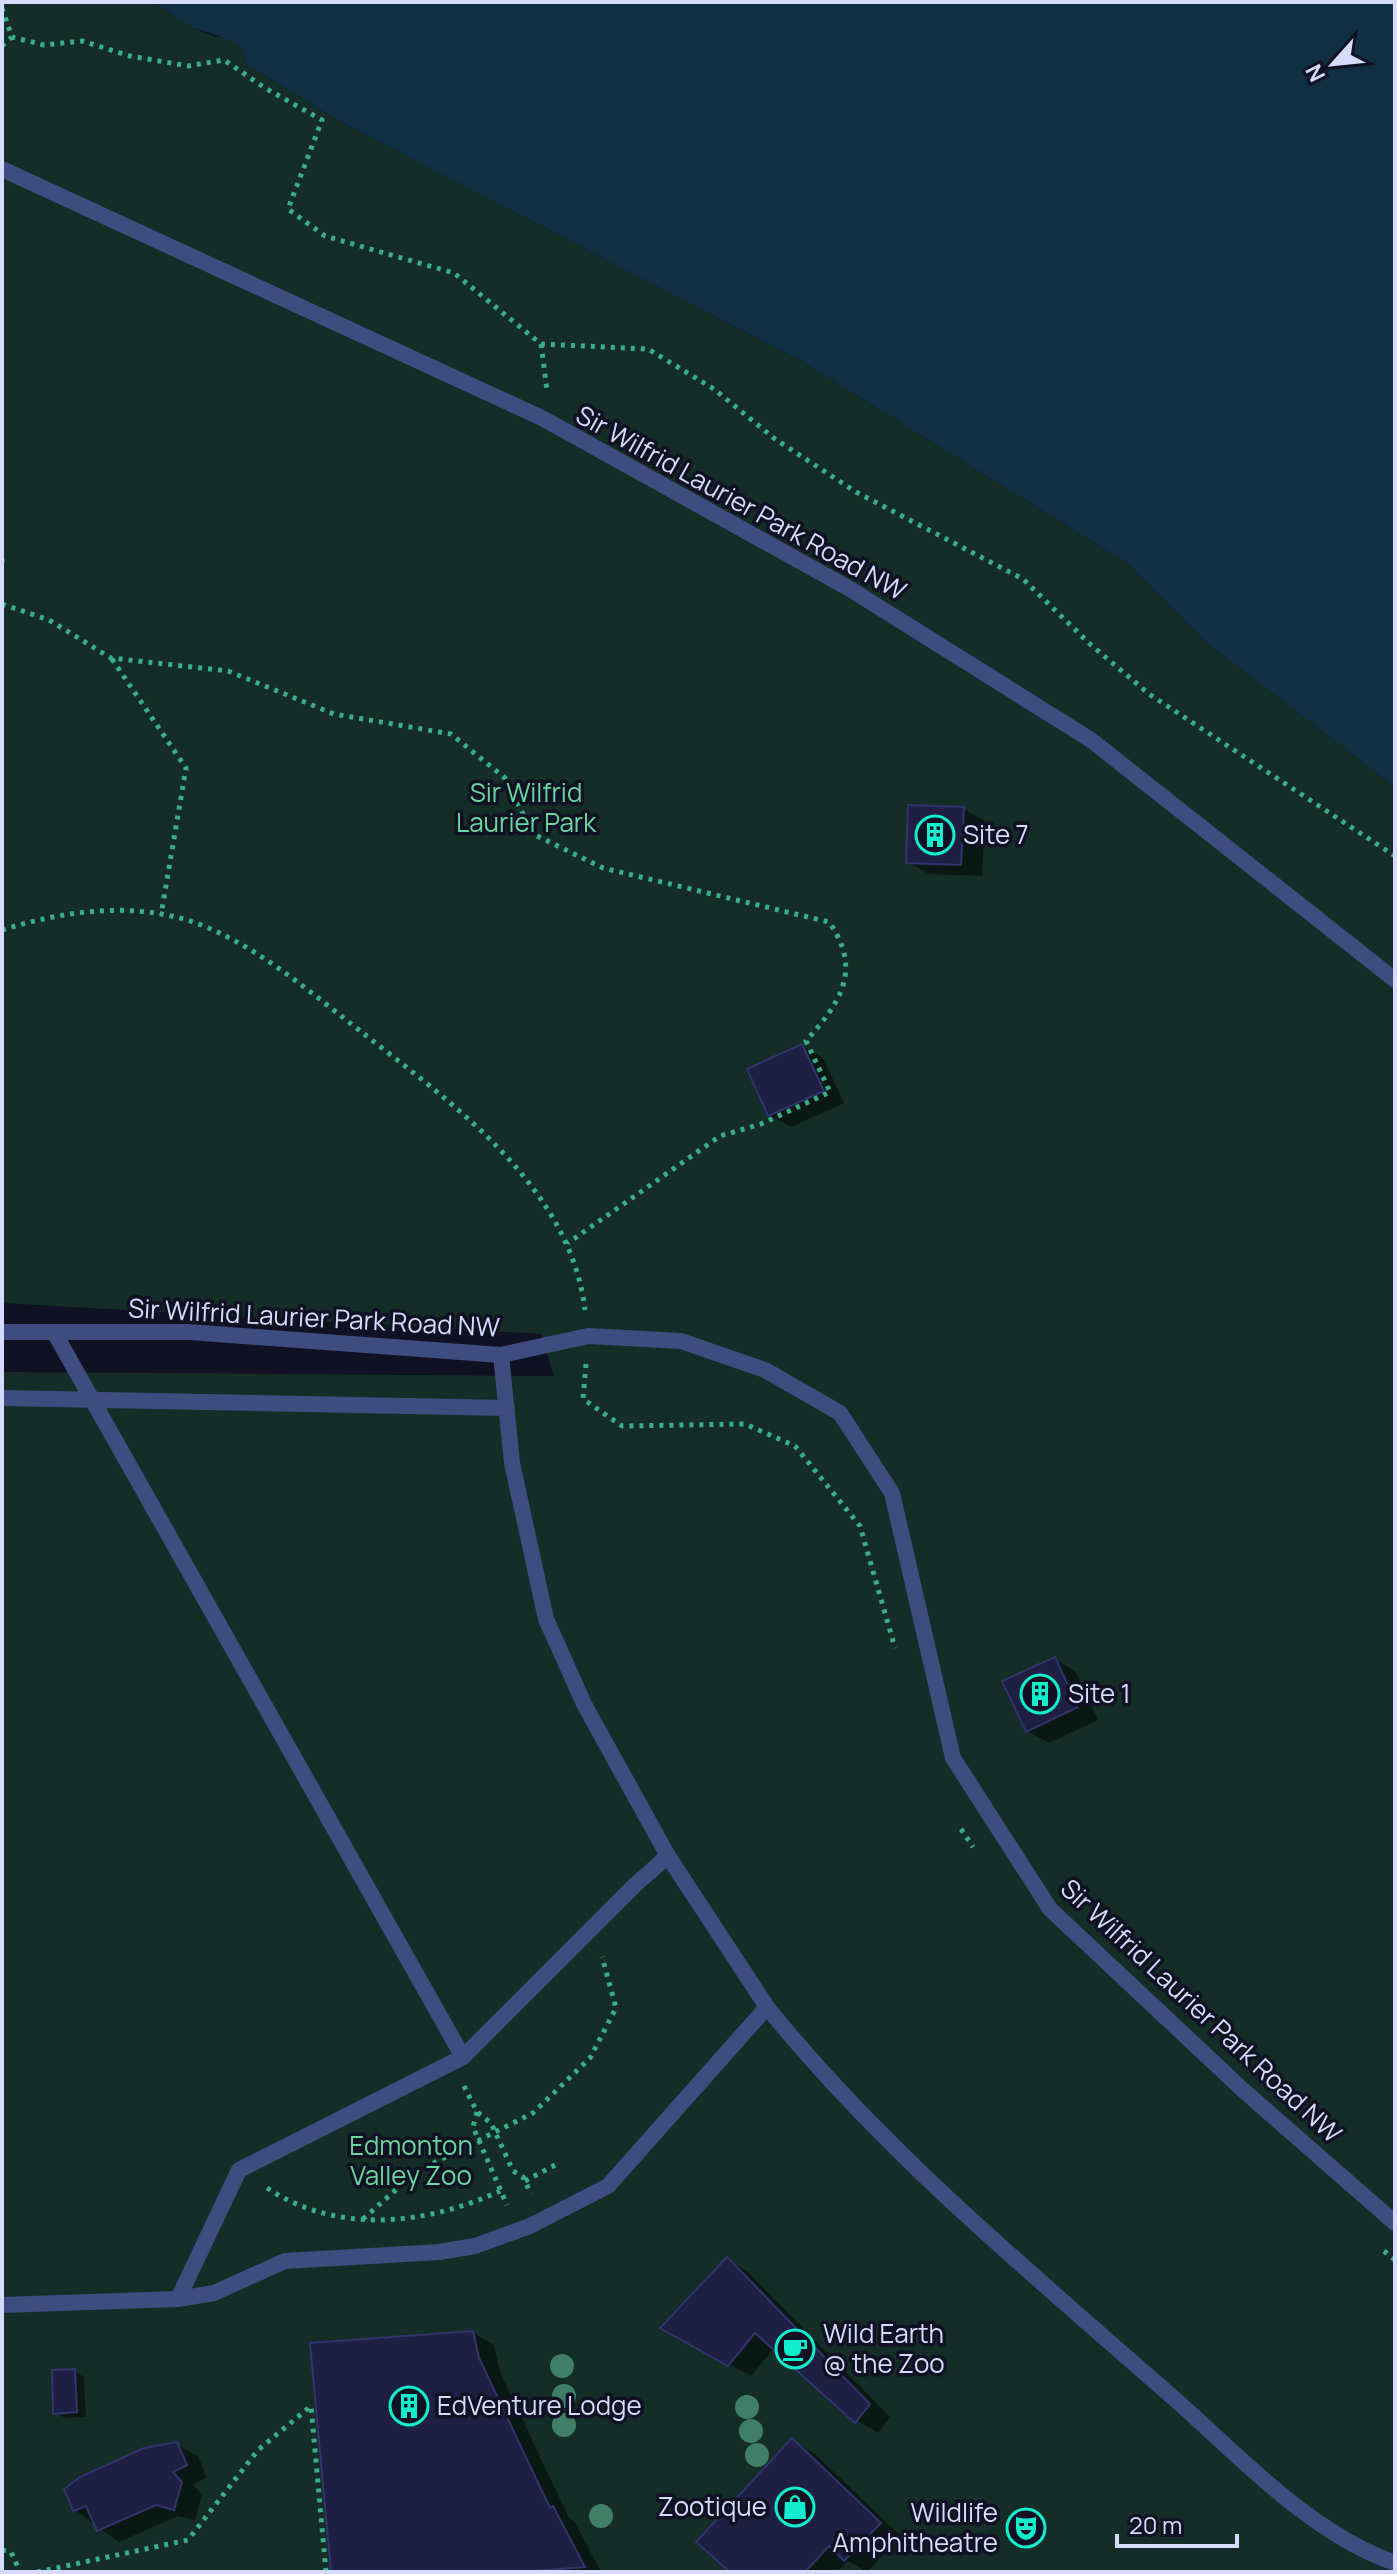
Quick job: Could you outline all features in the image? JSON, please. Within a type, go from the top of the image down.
[{"type":"street","name":"Sir Wilfrid Laurier Park Road NW","points":[[2,169],[542,418],[850,589],[1091,740],[1395,980]]},
{"type":"street","name":"Sir Wilfrid Laurier Park Road NW","points":[[2,1332],[189,1332],[501,1355],[588,1336],[681,1341],[765,1370],[840,1413],[892,1493],[953,1758],[1050,1909],[1243,2090],[1395,2223]]},
{"type":"street","points":[[54,1332],[463,2057]]},
{"type":"street","points":[[501,1355],[512,1463],[546,1619],[584,1704],[668,1856],[767,2007],[823,2077],[887,2142],[1062,2303],[1309,2517],[1360,2551],[1395,2563]]},
{"type":"street","points":[[2,1398],[507,1408]]},
{"type":"street","points":[[178,2299],[239,2170],[463,2057],[668,1856]]},
{"type":"street","points":[[2,2305],[178,2299],[214,2293],[285,2261],[439,2252],[475,2246],[530,2226],[601,2191],[617,2178],[767,2007]]},
{"type":"path","points":[[2,8],[12,37]]},
{"type":"path","points":[[2,46],[12,37]]},
{"type":"path","points":[[12,37],[44,45],[82,41],[130,56],[188,66],[224,60],[265,88],[322,120],[288,209],[325,236],[454,273],[541,344],[648,349],[714,389],[775,439],[856,492],[1023,579],[1090,644],[1149,694],[1395,856]]},
{"type":"path","points":[[541,344],[547,400],[542,418]]},
{"type":"path","points":[[2,559],[2,566]]},
{"type":"path","points":[[2,604],[49,620],[111,658],[186,768],[161,915]]},
{"type":"path","points":[[111,658],[228,671],[334,714],[451,734],[505,778],[533,834],[603,868],[829,922],[840,938],[849,965],[831,1013],[806,1041],[830,1092],[761,1124],[720,1136],[568,1243]]},
{"type":"path","points":[[2,930],[79,912],[121,910],[161,915],[202,926],[277,966],[453,1104],[505,1154],[568,1243],[584,1299],[588,1336]]},
{"type":"path","points":[[363,2219],[416,2172],[526,2118],[562,2088],[590,2058],[612,2020],[615,1998],[592,1929]]},
{"type":"path","points":[[498,2179],[473,2127],[477,2112],[491,2123],[513,2171]]},
{"type":"path","points":[[525,2181],[557,2164]]},
{"type":"path","points":[[239,2170],[287,2202],[306,2210],[363,2219],[436,2216],[500,2191]]},
{"type":"path","points":[[37,2572],[188,2540],[258,2450],[311,2406],[326,2572]]},
{"type":"path","points":[[2,2550],[11,2552],[20,2572]]},
{"type":"green space","name":"Sir Wilfrid Laurier Park","points":[[2,2],[153,2],[193,28],[215,37],[228,36],[237,42],[248,65],[341,122],[803,362],[1127,563],[1209,645],[1395,787],[1395,2572],[2,2572],[2,1372],[554,1376],[541,1334],[2,1303]]},
{"type":"water","points":[[153,2],[1395,2],[1395,787],[1209,645],[1127,563],[803,362],[341,122],[248,65],[237,42],[193,28]]},
{"type":"building","name":"Site 7","points":[[908,805],[964,807],[961,865],[906,863]]},
{"type":"building","points":[[802,1044],[824,1091],[768,1116],[747,1069]]},
{"type":"building","name":"Site 1","points":[[1055,1657],[1078,1707],[1026,1732],[1002,1681]]},
{"type":"building","name":"Wild Earth @ the Zoo","points":[[727,2257],[870,2404],[855,2423],[755,2333],[728,2366],[660,2328]]},
{"type":"building","name":"EdVenture Lodge","points":[[473,2331],[479,2358],[550,2508],[553,2506],[585,2567],[520,2572],[331,2572],[310,2343]]},
{"type":"building","points":[[75,2369],[77,2412],[53,2414],[52,2370]]},
{"type":"building","name":"Zootique","points":[[792,2438],[881,2523],[844,2561],[829,2546],[805,2572],[730,2572],[696,2542]]},
{"type":"building","points":[[177,2442],[187,2465],[173,2472],[182,2482],[174,2510],[156,2505],[97,2531],[86,2506],[73,2511],[64,2489],[80,2477],[144,2448]]},
{"type":"place","name":"Site 7","points":[[935,835]]},
{"type":"place","name":"Site 1","points":[[1040,1694]]},
{"type":"place","name":"Wild Earth @ the Zoo","points":[[795,2349]]},
{"type":"place","name":"EdVenture Lodge","points":[[409,2406]]},
{"type":"place","name":"Zootique","points":[[795,2507]]},
{"type":"place","name":"Wildlife Amphitheatre","points":[[1026,2528]]},
{"type":"park label","name":"Edmonton Valley Zoo","points":[[411,2161]]}]
